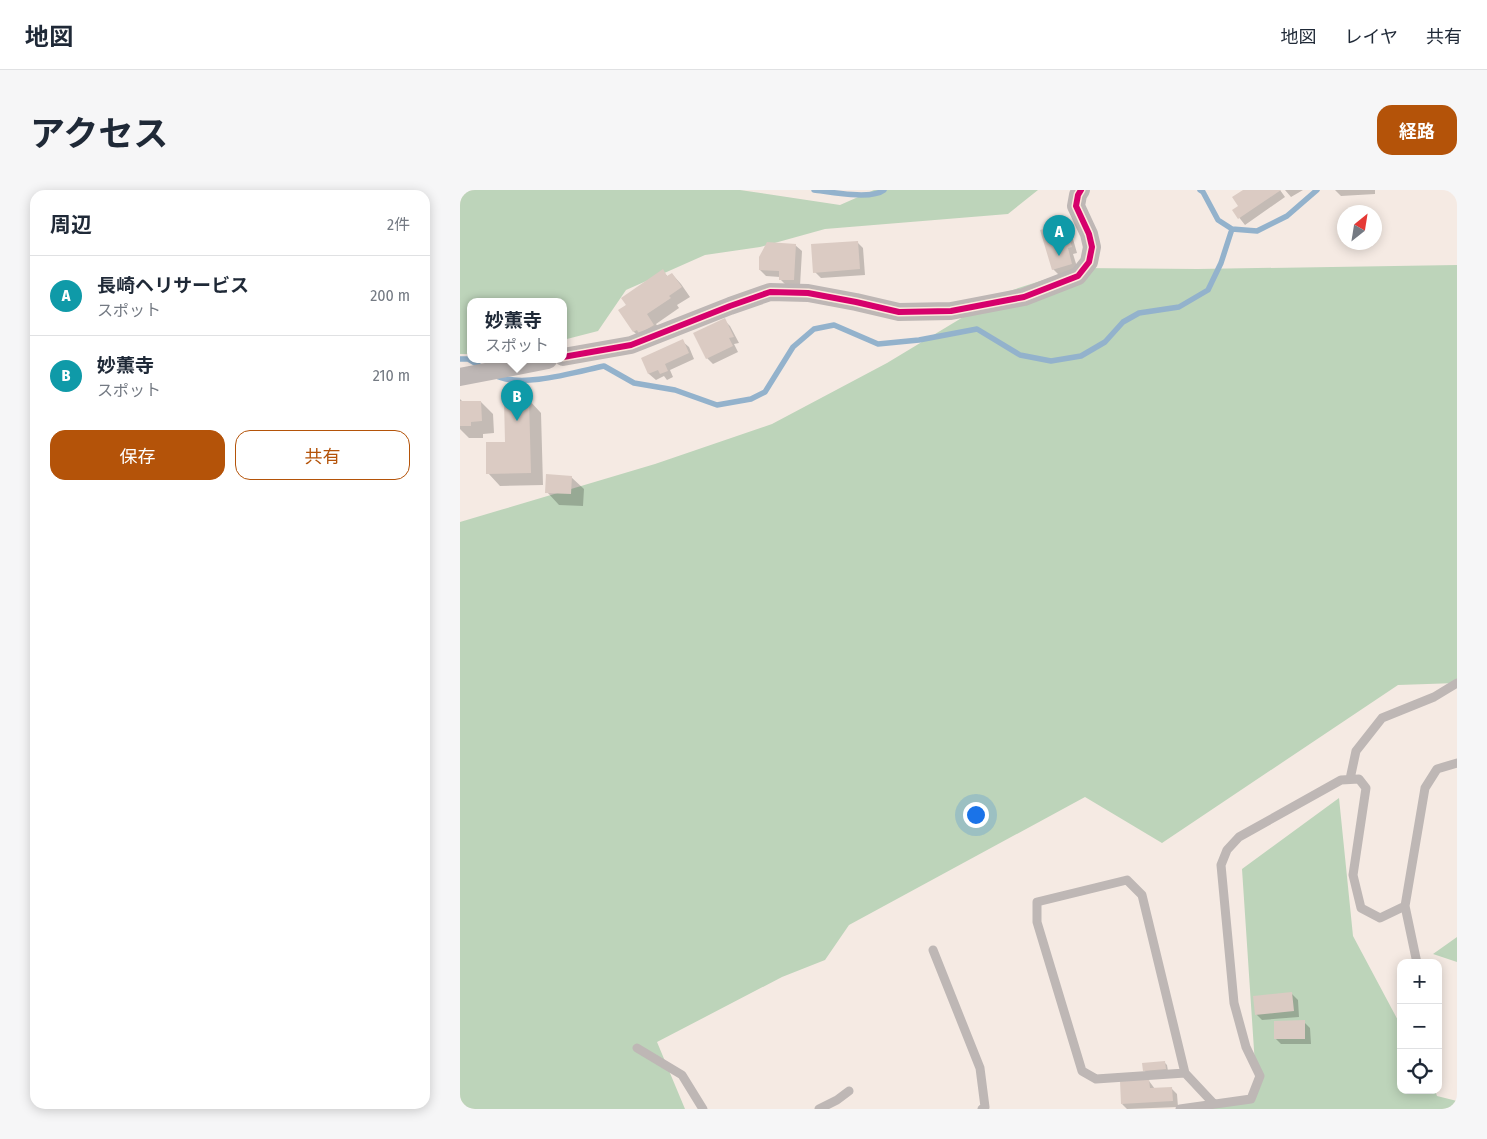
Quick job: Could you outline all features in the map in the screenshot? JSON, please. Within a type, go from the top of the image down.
[{"type":"street","points":[[567,356],[631,345],[770,292],[808,293],[899,312],[951,311],[1024,297],[1078,276],[1089,262],[1092,248],[1089,234],[1076,206],[1081,190]]},
{"type":"street","points":[[468,375],[532,363]]},
{"type":"lane","points":[[1350,779],[1356,751],[1382,718],[1434,696],[1457,683]]},
{"type":"lane","points":[[1416,959],[1404,906],[1425,788],[1437,769],[1457,763]]},
{"type":"lane","points":[[1180,1109],[1251,1099],[1260,1076],[1246,1047],[1234,1003],[1221,865],[1226,850],[1239,837],[1341,780],[1359,779],[1366,788],[1353,875],[1360,908],[1380,918],[1404,906]]},
{"type":"lane","points":[[1185,1073],[1096,1079],[1082,1071],[1037,922],[1037,902],[1127,880],[1142,895],[1185,1073],[1214,1104]]},
{"type":"lane","points":[[933,950],[980,1068],[985,1107],[982,1109]]},
{"type":"lane","points":[[637,1048],[682,1075],[703,1109]]},
{"type":"lane","points":[[819,1109],[837,1100],[849,1091]]},
{"type":"green space","points":[[460,190],[740,190],[840,205],[874,190],[1038,190],[1008,214],[825,229],[760,247],[705,255],[626,290],[598,331],[567,339],[567,298],[467,298],[467,354],[460,354]]},
{"type":"green space","points":[[1457,265],[1457,683],[1398,685],[1162,843],[1085,797],[849,925],[825,960],[782,977],[657,1042],[685,1109],[460,1109],[460,522],[655,464],[772,424],[887,363],[1003,293],[1081,268],[1198,269]]},
{"type":"green space","points":[[1339,798],[1353,936],[1397,1018],[1397,1094],[1436,1094],[1437,1096],[1457,1101],[1457,1109],[1187,1109],[1257,1095],[1242,869]]},
{"type":"green space","points":[[1457,937],[1457,962],[1433,954]]},
{"type":"building","points":[[1243,190],[1281,190],[1238,219],[1232,210],[1238,206],[1232,197]]},
{"type":"building","points":[[1053,227],[1055,235],[1067,231],[1072,247],[1068,248],[1072,264],[1052,270],[1040,230]]},
{"type":"building","points":[[858,241],[860,269],[813,273],[811,244]]},
{"type":"building","points":[[767,242],[796,244],[794,280],[779,280],[779,271],[759,270],[759,257]]},
{"type":"building","points":[[663,269],[667,276],[672,273],[682,287],[669,296],[671,298],[647,314],[654,325],[639,334],[637,330],[633,332],[618,310],[626,305],[621,298]]},
{"type":"building","points":[[725,318],[734,337],[729,338],[733,346],[706,359],[693,333]]},
{"type":"building","points":[[683,339],[689,353],[665,364],[668,371],[660,374],[658,370],[648,374],[641,358]]},
{"type":"building","points":[[529,399],[531,473],[486,474],[486,442],[505,442],[504,400]]},
{"type":"building","points":[[460,401],[481,401],[482,421],[471,422],[471,426],[460,426]]},
{"type":"building","points":[[546,474],[572,476],[571,494],[545,493]]},
{"type":"building","points":[[1292,992],[1294,1011],[1255,1015],[1253,996]]},
{"type":"building","points":[[1305,1020],[1305,1039],[1274,1039],[1274,1021]]},
{"type":"building","points":[[1165,1061],[1166,1069],[1143,1071],[1142,1063]]},
{"type":"building","points":[[1149,1079],[1150,1088],[1172,1087],[1173,1101],[1121,1104],[1120,1081]]},
{"type":"waterway","points":[[814,190],[861,195],[878,193],[884,190]]},
{"type":"waterway","points":[[1200,190],[1203,192],[1218,220],[1232,229]]},
{"type":"waterway","points":[[495,375],[506,379],[533,380],[604,366],[634,383],[675,390],[717,405],[751,399],[765,392],[793,347],[814,329],[834,325],[878,344],[919,340],[977,329],[1020,355],[1051,361],[1081,356],[1105,342],[1123,322],[1139,313],[1179,307],[1208,290],[1221,263],[1232,229],[1257,231],[1287,216],[1317,190]]},
{"type":"waterway","points":[[460,359],[467,359]]},
{"type":"waterway","points":[[475,363],[483,368]]},
{"type":"cycle path","points":[[567,356],[631,345],[770,292],[808,293],[899,312],[951,311],[1024,297],[1078,276],[1089,262],[1092,247],[1089,234],[1076,206],[1081,190]]},
{"type":"place","name":"長崎ヘリサービス","points":[[1059,256]]},
{"type":"place","name":"妙薫寺","points":[[517,421]]}]
